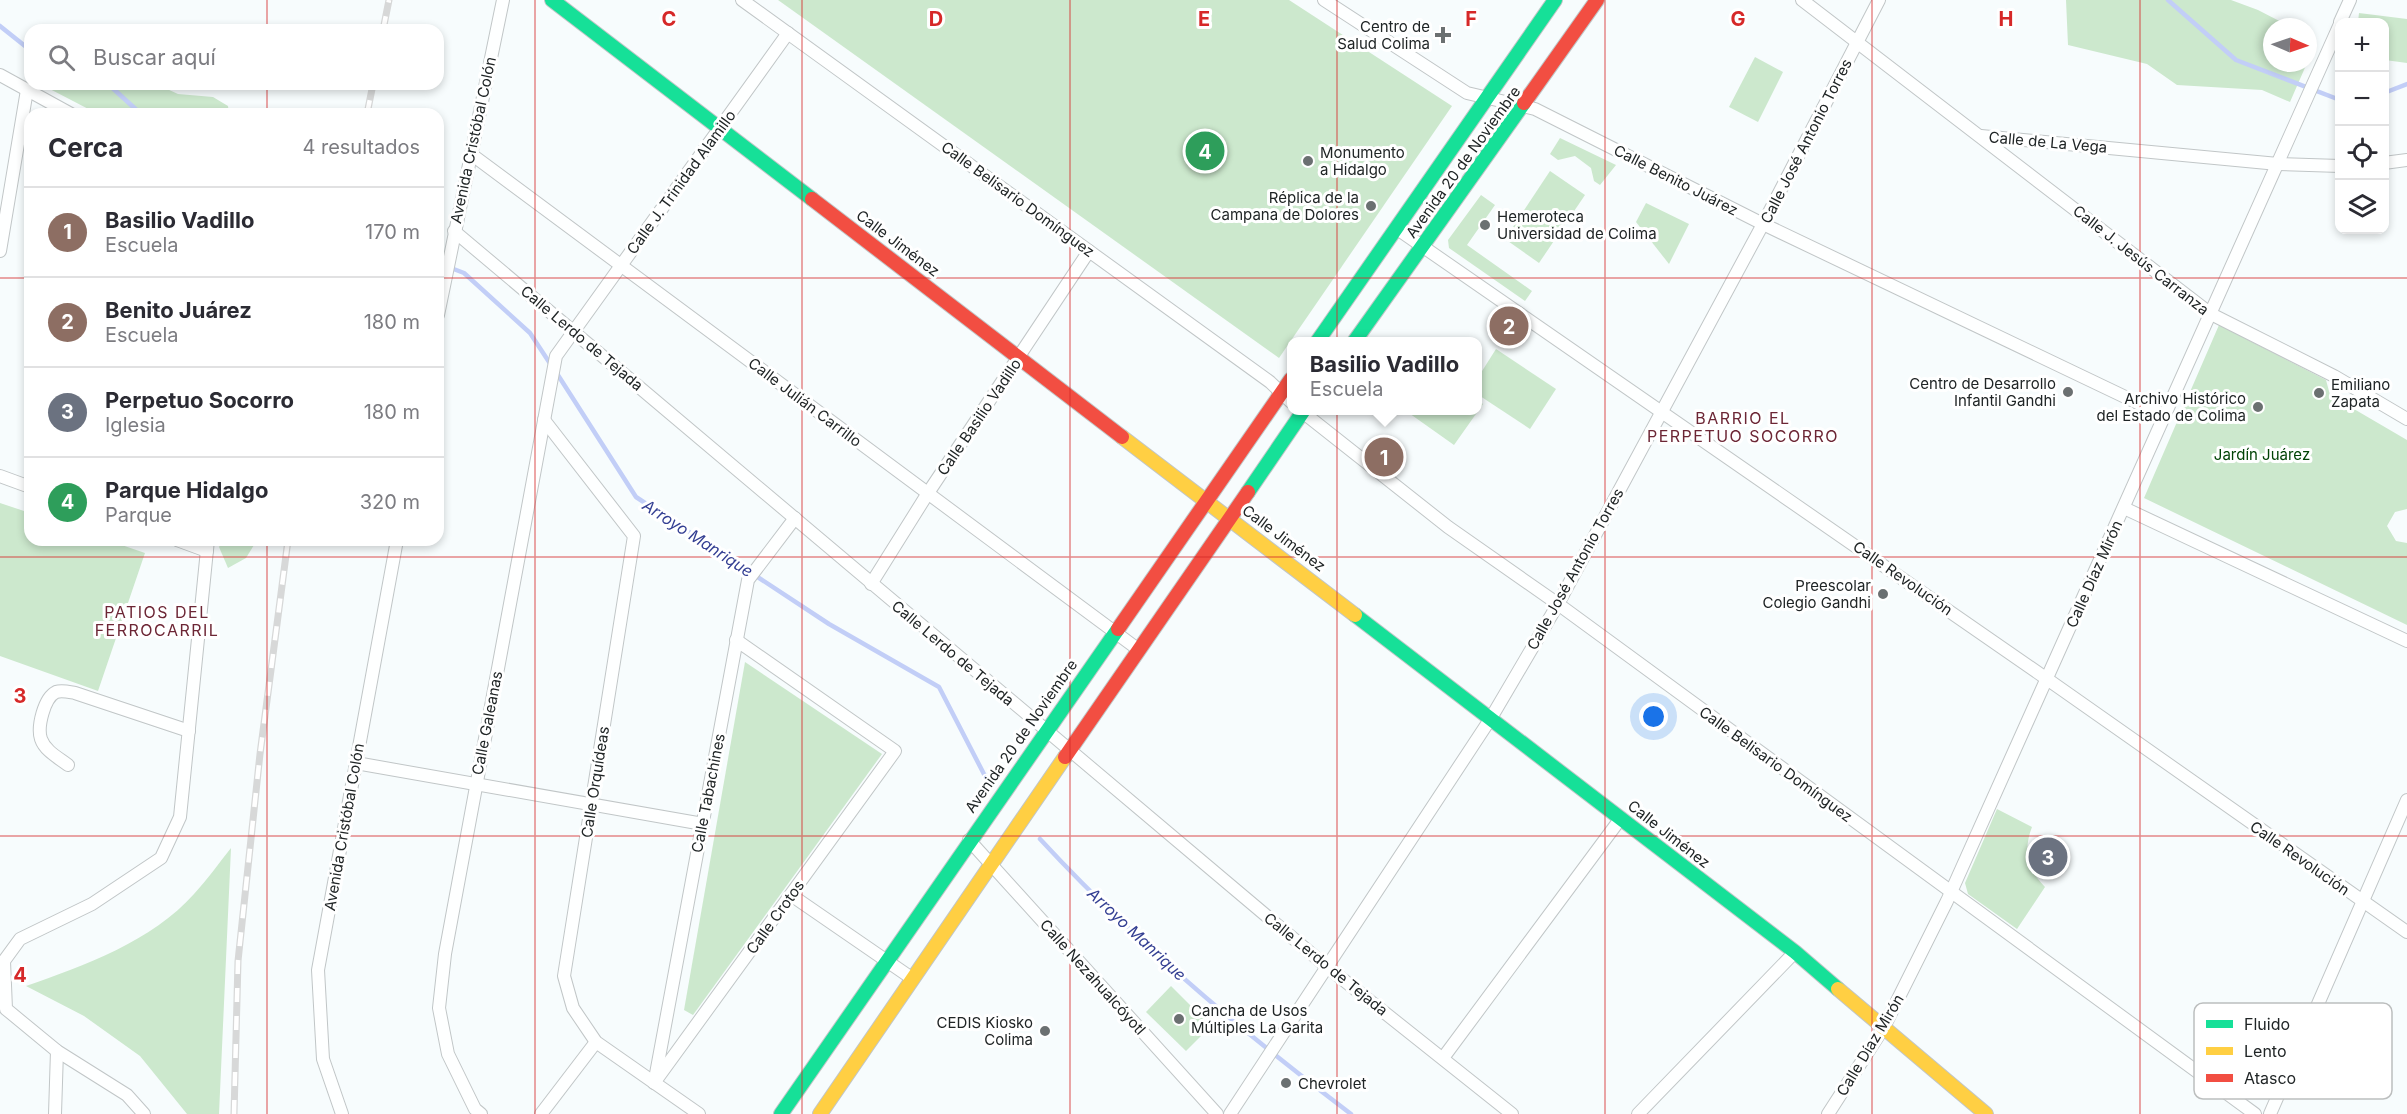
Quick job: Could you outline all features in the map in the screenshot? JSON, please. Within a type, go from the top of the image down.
[{"type":"main road","name":"Calle Jiménez","points":[[552,0],[1795,952],[1986,1114]]},
{"type":"main road","name":"Avenida 20 de Noviembre","points":[[1320,337],[1555,0]]},
{"type":"main road","name":"Avenida 20 de Noviembre","points":[[1358,337],[1597,0]]},
{"type":"main road","name":"Avenida 20 de Noviembre","points":[[780,1114],[1206,500],[1286,397]]},
{"type":"main road","points":[[820,1114],[1299,415]]},
{"type":"street","name":"Avenida Cristóbal Colón","points":[[444,284],[503,0]]},
{"type":"street","name":"Calle Belisario Domínguez","points":[[742,0],[1089,251],[1286,397]]},
{"type":"street","name":"Calle Benito Juárez","points":[[1323,0],[1467,93],[1535,109],[1763,225],[2165,417]]},
{"type":"street","name":"Calle de La Vega","points":[[1802,0],[1980,136],[2278,164],[2335,166]]},
{"type":"street","name":"Calle José Antonio Torres","points":[[1230,1114],[1491,718],[1558,604],[1763,225],[1879,0]]},
{"type":"street","name":"Calle Díaz Mirón","points":[[2342,18],[2350,0]]},
{"type":"street","name":"Calle J. Trinidad Alamillo","points":[[574,331],[788,33]]},
{"type":"street","name":"Calle Díaz Mirón","points":[[1828,1114],[1884,1027],[1951,892],[2335,35]]},
{"type":"street","points":[[0,75],[24,88]]},
{"type":"street","points":[[0,250],[27,90],[60,108]]},
{"type":"street","name":"Calle J. Jesús Carranza","points":[[1980,136],[2211,314],[2334,376],[2407,419]]},
{"type":"street","name":"Calle Julián Carrillo","points":[[471,154],[1139,650]]},
{"type":"street","points":[[2389,162],[2407,160]]},
{"type":"street","name":"Calle Revolución","points":[[1396,228],[2047,679],[2362,903],[2407,932]]},
{"type":"street","name":"Calle Lerdo de Tejada","points":[[454,231],[1326,966],[1512,1114]]},
{"type":"street","name":"Calle Basilio Vadillo","points":[[871,584],[927,493],[1089,251]]},
{"type":"street","name":"Calle Galeanas","points":[[481,1114],[475,1109],[448,1054],[440,1008],[445,954],[556,356],[574,331]]},
{"type":"street","name":"Calle Belisario Domínguez","points":[[1307,415],[1448,527],[1558,604],[2194,1069]]},
{"type":"street","name":"Calle Orquídeas","points":[[544,420],[634,536],[564,976],[573,1008],[596,1042],[699,1114]]},
{"type":"street","points":[[0,476],[24,485]]},
{"type":"street","points":[[2124,508],[2407,641]]},
{"type":"street","name":"Calle Tabachines","points":[[654,1083],[748,580],[795,518]]},
{"type":"street","points":[[144,1114],[127,1095],[57,1051],[6,1009],[2,961],[20,939],[92,904],[161,858],[180,817],[208,546]]},
{"type":"street","name":"Avenida Cristóbal Colón","points":[[342,1114],[323,1059],[318,970],[396,546]]},
{"type":"street","name":"Calle Crotos","points":[[654,1083],[896,752],[736,640]]},
{"type":"street","points":[[68,765],[48,750],[42,740],[40,730],[45,706],[49,698],[57,692],[65,691],[189,731]]},
{"type":"street","points":[[356,762],[703,824]]},
{"type":"street","points":[[2318,1003],[2407,800]]},
{"type":"street","points":[[1443,1058],[1621,818]]},
{"type":"street","name":"Calle Nezahualcóyotl","points":[[969,840],[1217,1114]]},
{"type":"street","points":[[791,895],[913,980]]},
{"type":"street","points":[[1638,1114],[1795,952]]},
{"type":"street","points":[[541,1114],[596,1042]]},
{"type":"street","points":[[55,1114],[57,1051]]},
{"type":"street","name":"Calle Belisario Domínguez","points":[[2234,1099],[2255,1114]]},
{"type":"street","points":[[2270,1114],[2277,1099]]},
{"type":"green space","points":[[778,0],[1289,0],[1452,106],[1293,337],[1287,337],[1287,346],[1279,358]]},
{"type":"green space","points":[[2066,0],[2231,0],[2274,18],[2263,18],[2263,72],[2303,72],[2290,102],[2262,90],[2177,85],[2147,64],[2068,45]]},
{"type":"green space","points":[[2359,13],[2407,19],[2407,63],[2389,61],[2389,18],[2358,18]]},
{"type":"green space","points":[[1755,57],[1783,72],[1758,122],[1729,107]]},
{"type":"green space","points":[[52,90],[169,90],[178,94],[213,97],[228,108],[86,108]]},
{"type":"green space","points":[[1560,138],[1616,165],[1600,185],[1594,181],[1591,168],[1575,156],[1558,160],[1550,154]]},
{"type":"green space","points":[[1550,171],[1585,195],[1539,263],[1505,239]]},
{"type":"green space","points":[[1481,195],[1495,205],[1467,245],[1532,291],[1525,301],[1449,248],[1448,240]]},
{"type":"green space","points":[[1646,203],[1689,224],[1669,264],[1636,222]]},
{"type":"green space","name":"Jardín Juárez","points":[[2219,325],[2326,380],[2330,395],[2407,440],[2407,509],[2395,512],[2387,526],[2396,541],[2407,543],[2407,625],[2144,498]]},
{"type":"green space","points":[[1496,349],[1556,389],[1530,429],[1482,397],[1482,371]]},
{"type":"green space","points":[[1412,415],[1475,415],[1454,445]]},
{"type":"green space","points":[[0,503],[24,511],[24,546],[125,546],[145,553],[98,691],[0,656]]},
{"type":"green space","points":[[253,546],[246,558],[228,568],[219,547]]},
{"type":"green space","points":[[745,662],[882,754],[693,1015],[684,1010]]},
{"type":"green space","points":[[1997,809],[2032,827],[2027,851],[2028,859],[2034,873],[2045,887],[2017,929],[1968,894],[1965,883]]},
{"type":"green space","points":[[231,848],[219,1114],[187,1114],[140,1056],[84,1016],[26,986],[71,970],[116,950],[158,925],[194,894]]},
{"type":"green space","name":"Cancha de Usos Múltiples La Garita","points":[[1171,986],[1211,1026],[1186,1051],[1146,1012]]},
{"type":"waterway","points":[[2168,0],[2236,60],[2335,98]]},
{"type":"waterway","name":"Arroyo Manrique","points":[[0,26],[24,45]]},
{"type":"waterway","points":[[2389,91],[2407,84]]},
{"type":"waterway","name":"Arroyo Manrique","points":[[115,90],[134,108]]},
{"type":"waterway","name":"Arroyo Manrique","points":[[444,265],[464,273],[530,333],[551,365]]},
{"type":"waterway","name":"Arroyo Manrique","points":[[556,372],[636,497],[829,624],[939,687],[986,778]]},
{"type":"waterway","name":"Arroyo Manrique","points":[[1040,839],[1113,913],[1190,984],[1351,1114]]},
{"type":"railway","points":[[384,24],[389,0]]},
{"type":"railway","points":[[368,108],[372,90]]},
{"type":"railway","points":[[234,1114],[238,961],[260,754],[287,546]]},
{"type":"traffic: fast","points":[[552,0],[812,199]]},
{"type":"traffic: fast","points":[[1320,337],[1555,0]]},
{"type":"traffic: fast","points":[[1358,337],[1524,103]]},
{"type":"traffic: fast","points":[[1248,492],[1301,415]]},
{"type":"traffic: fast","points":[[1355,615],[1795,952],[1838,989]]},
{"type":"traffic: fast","points":[[781,1114],[1118,629]]},
{"type":"traffic: slow","points":[[1122,437],[1355,615]]},
{"type":"traffic: slow","points":[[820,1114],[1065,757]]},
{"type":"traffic: slow","points":[[1838,989],[1986,1114]]},
{"type":"traffic: jam","points":[[1524,103],[1597,0]]},
{"type":"traffic: jam","points":[[812,199],[1122,437]]},
{"type":"traffic: jam","points":[[1118,629],[1287,385]]},
{"type":"traffic: jam","points":[[1065,757],[1248,492]]},
{"type":"place","name":"Centro de Salud Colima","points":[[1443,35]]},
{"type":"place","name":"Parque Hidalgo","points":[[1205,151]]},
{"type":"place","name":"Monumento a Hidalgo","points":[[1308,161]]},
{"type":"place","name":"Réplica de la Campana de Dolores","points":[[1371,206]]},
{"type":"place","name":"Hemeroteca Universidad de Colima","points":[[1485,225]]},
{"type":"place","name":"Benito Juárez","points":[[1509,326]]},
{"type":"place","name":"Centro de Desarrollo Infantil Gandhi","points":[[2068,392]]},
{"type":"place","name":"Emiliano Zapata","points":[[2319,393]]},
{"type":"place","name":"Archivo Histórico del Estado de Colima","points":[[2258,407]]},
{"type":"place","name":"Basilio Vadillo","points":[[1384,457]]},
{"type":"place","name":"Preescolar Colegio Gandhi","points":[[1883,594]]},
{"type":"place","name":"Perpetuo Socorro","points":[[2048,857]]},
{"type":"place","name":"Cancha de Usos Múltiples La Garita","points":[[1179,1019]]},
{"type":"place","name":"CEDIS Kiosko Colima","points":[[1045,1031]]},
{"type":"place","name":"Chevrolet","points":[[1286,1083]]},
{"type":"district","name":"BARRIO EL PERPETUO SOCORRO","points":[[1743,427]]},
{"type":"district","name":"PATIOS DEL FERROCARRIL","points":[[157,621]]}]
